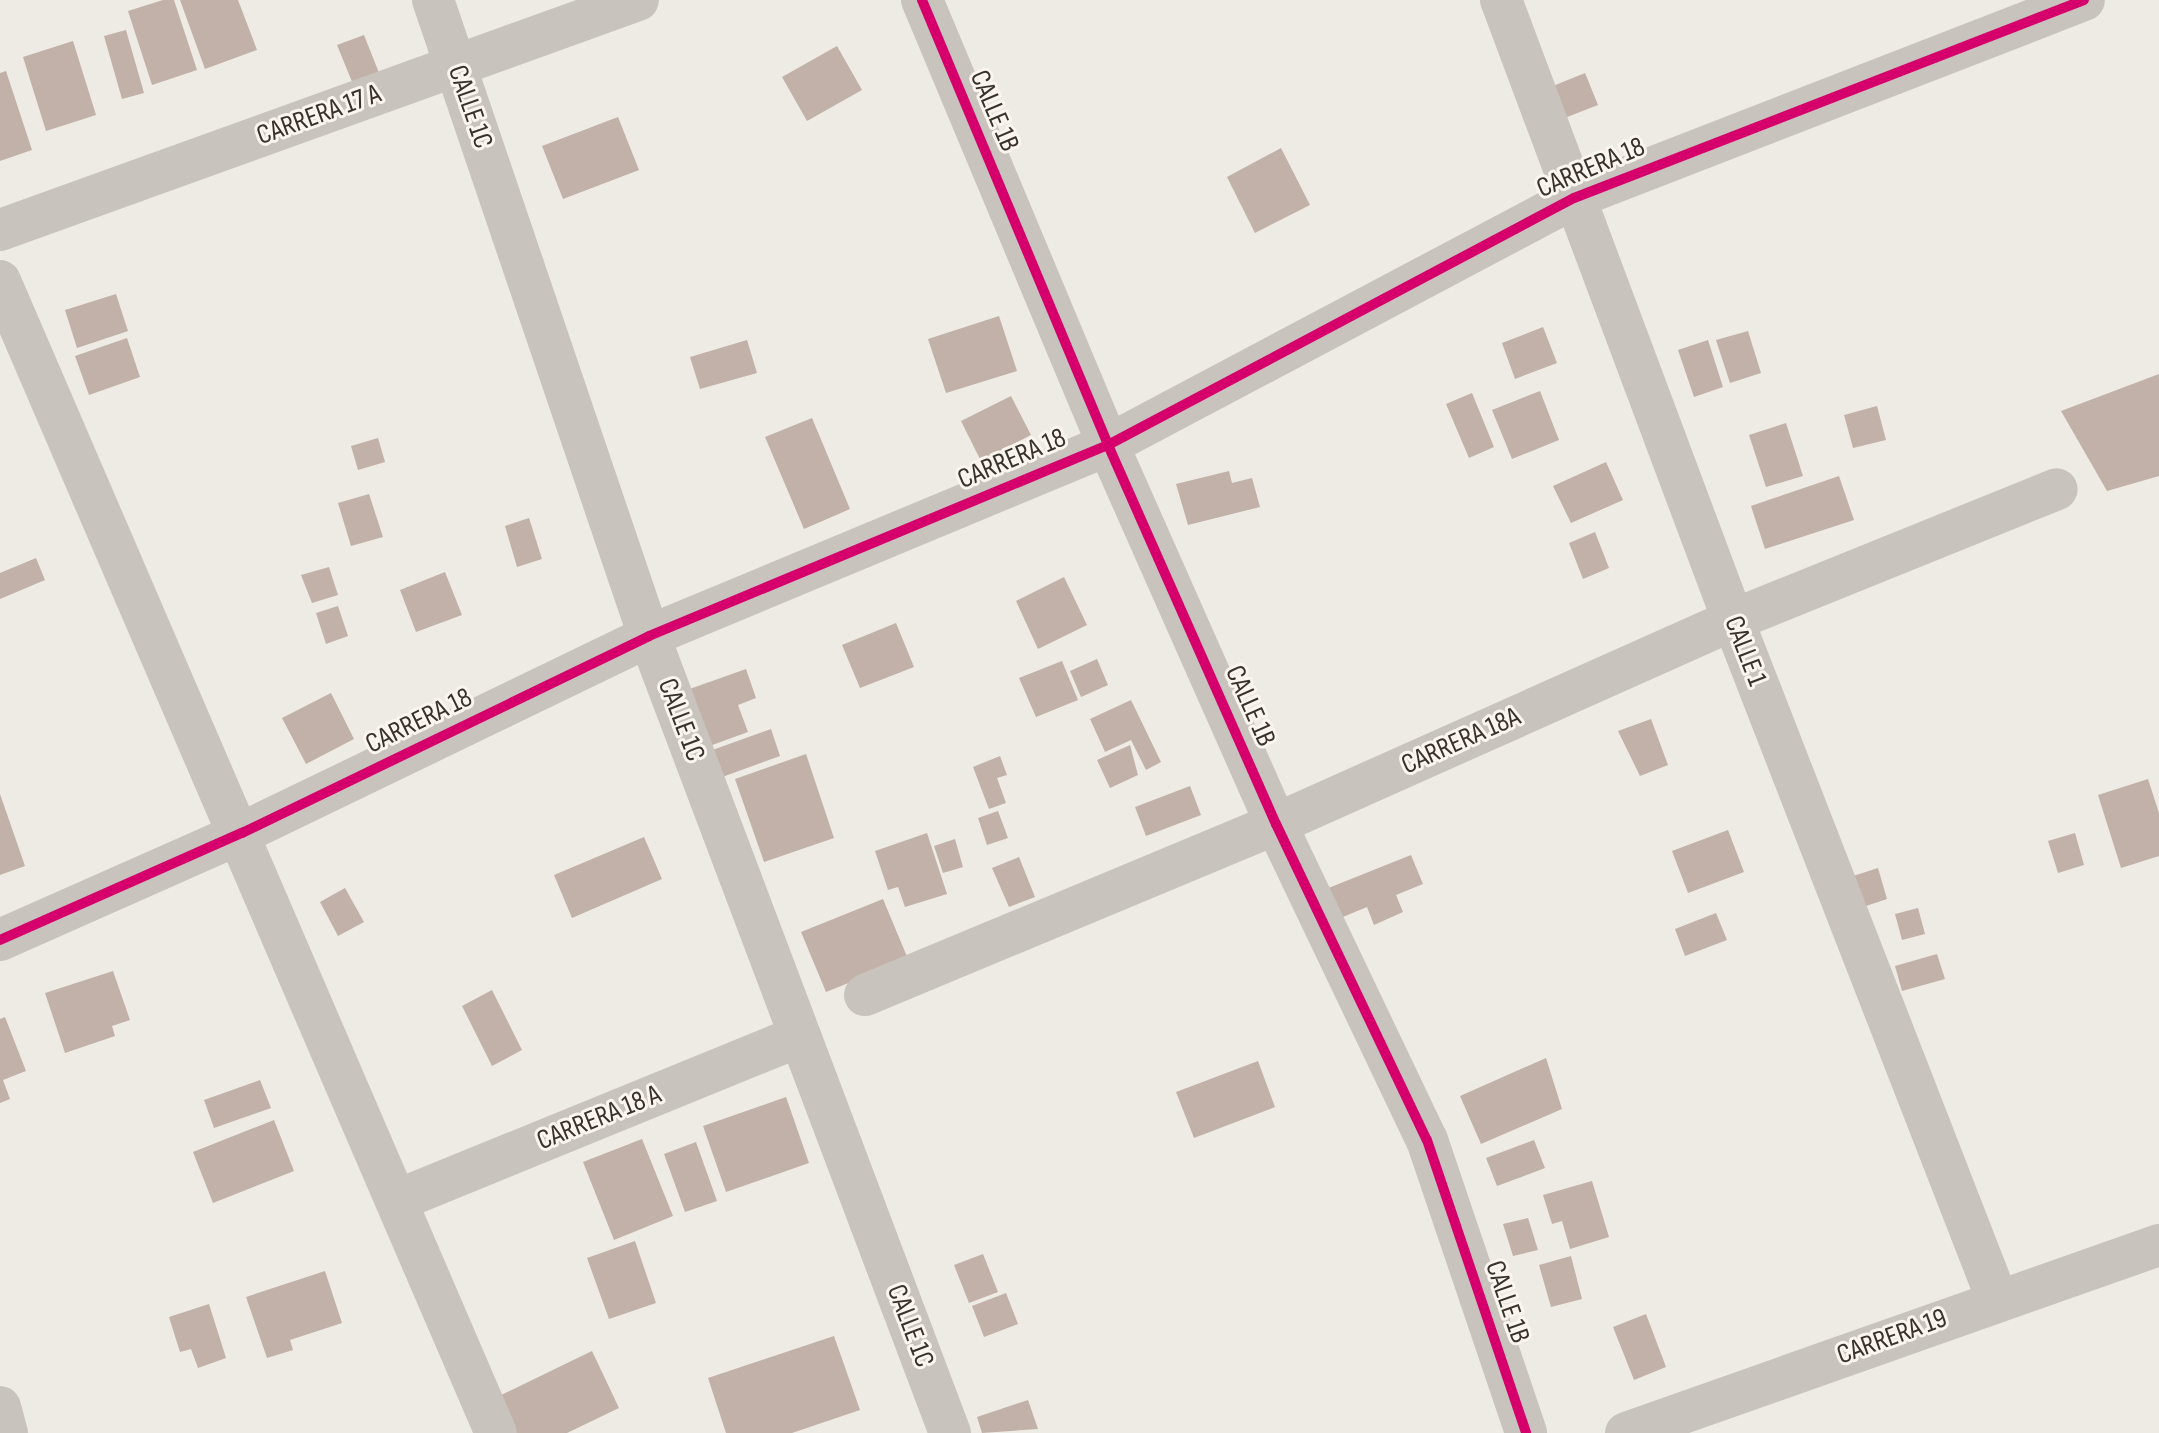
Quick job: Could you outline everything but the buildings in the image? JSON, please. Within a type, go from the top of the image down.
[{"type":"street","name":"CALLE 1C","points":[[433,0],[649,636],[950,1433]]},
{"type":"street","name":"CARRERA 17 A","points":[[0,230],[638,0]]},
{"type":"street","name":"CALLE 1B","points":[[922,0],[1108,445],[1276,824],[1427,1140],[1526,1433]]},
{"type":"street","name":"CALLE 1","points":[[1501,0],[1733,620],[1997,1299]]},
{"type":"street","name":"CARRERA 18","points":[[0,940],[242,833],[649,636],[1108,445],[1574,198],[2084,0]]},
{"type":"street","points":[[0,281],[242,833],[496,1433]]},
{"type":"street","name":"CARRERA 18A","points":[[865,995],[1276,824],[1733,620],[2057,489]]},
{"type":"street","name":"CARRERA 18 A","points":[[398,1200],[800,1036]]},
{"type":"street","name":"CARRERA 19","points":[[1626,1433],[1997,1299],[2159,1245]]},
{"type":"street","points":[[0,1407],[7,1433]]},
{"type":"cycle path","points":[[922,0],[1108,445],[1276,824],[1427,1140],[1526,1433]]},
{"type":"cycle path","points":[[0,940],[242,833],[649,636],[1108,445],[1574,198],[2084,0]]}]
